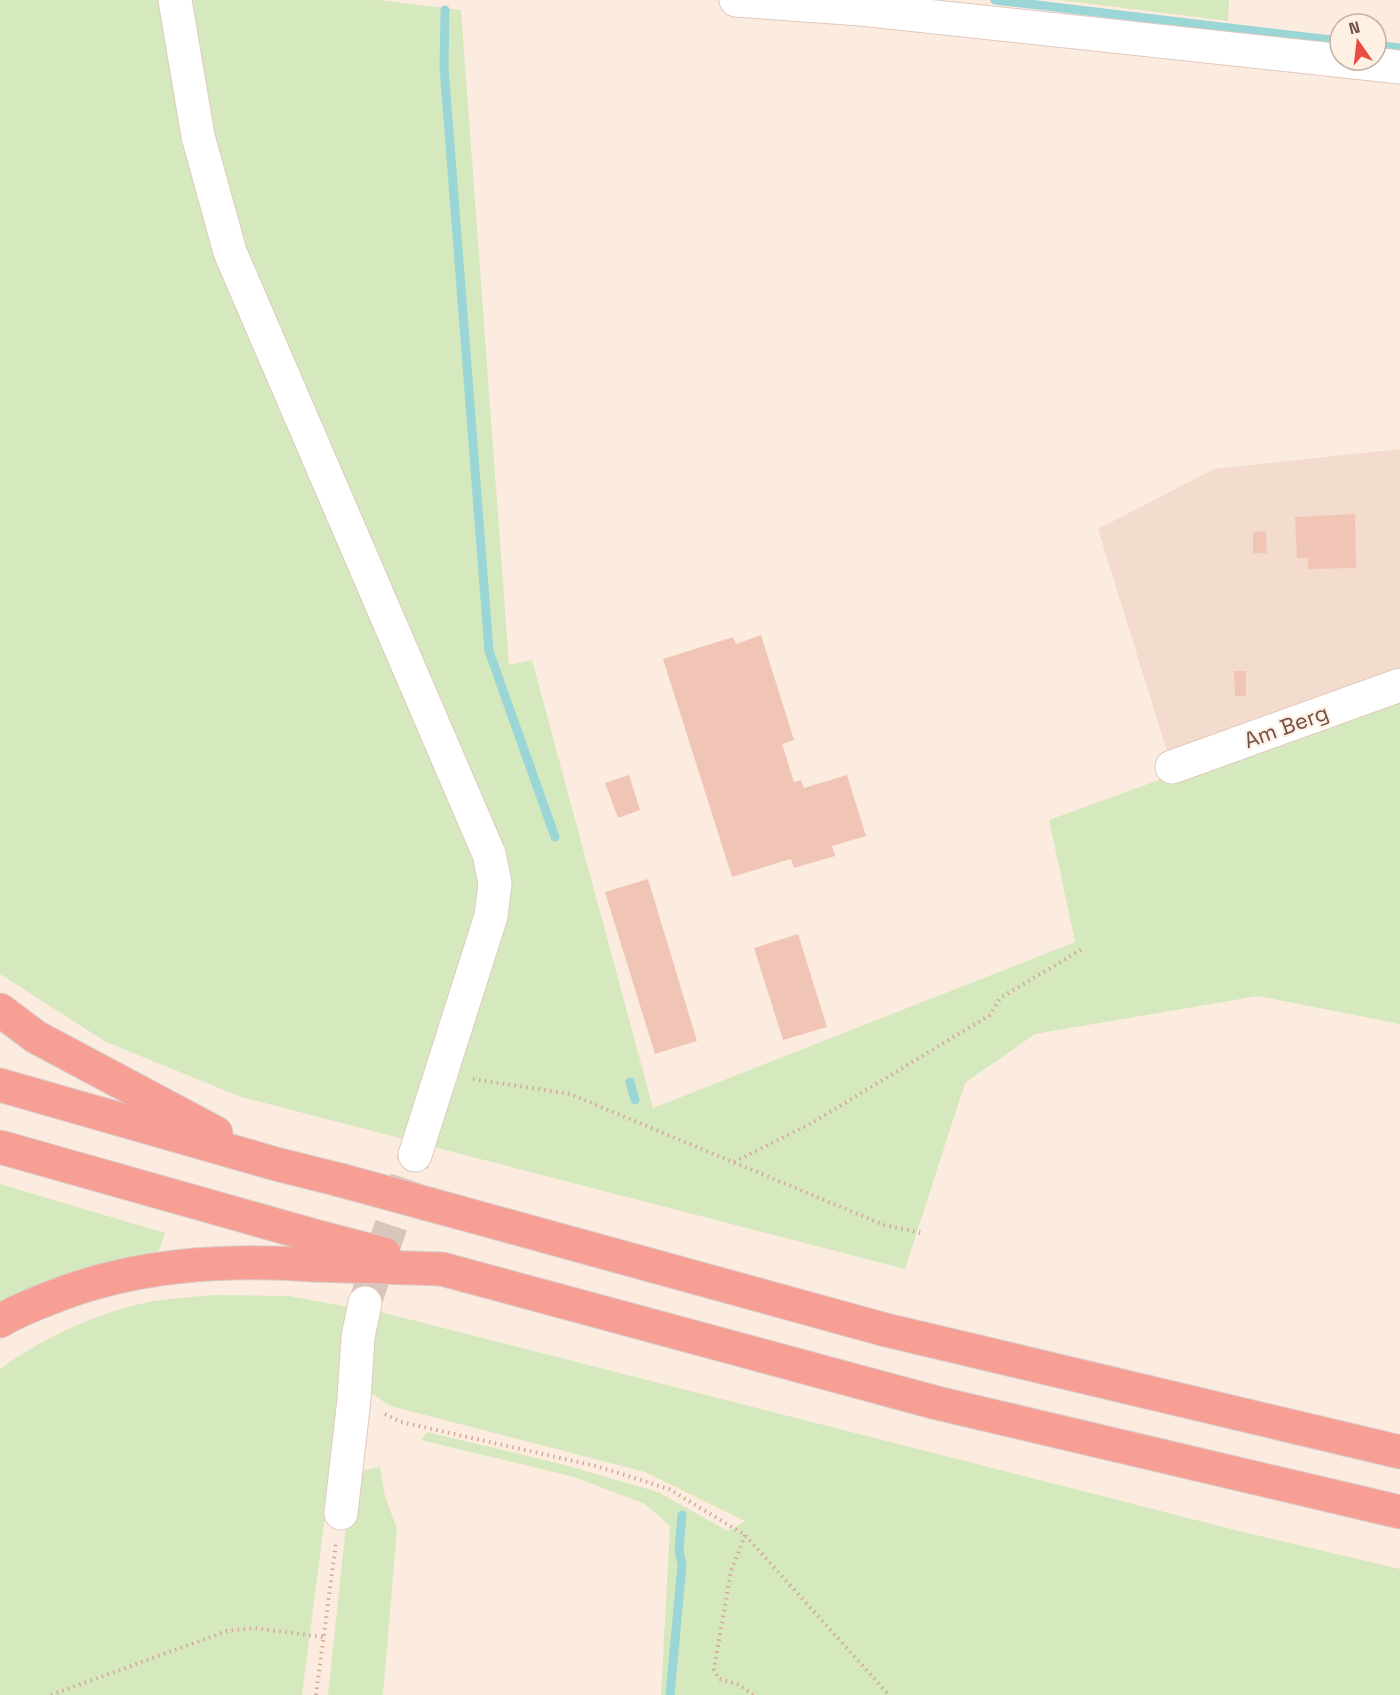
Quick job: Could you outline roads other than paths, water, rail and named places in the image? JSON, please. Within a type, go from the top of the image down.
[{"type":"highway","points":[[0,1010],[36,1037],[276,1164]]},
{"type":"highway","points":[[0,1084],[276,1164],[886,1330],[1400,1452]]},
{"type":"highway","points":[[0,1147],[317,1252],[442,1269],[937,1403],[1400,1512]]},
{"type":"highway","points":[[0,1321],[12,1313],[91,1281],[175,1266],[271,1262],[317,1252]]},
{"type":"street","points":[[175,0],[198,136],[230,252],[489,854],[495,883],[491,916],[415,1155]]},
{"type":"street","points":[[736,0],[861,9],[1400,68]]},
{"type":"street","name":"Am Berg","points":[[1172,767],[1400,685]]},
{"type":"street","points":[[340,1513],[354,1399],[358,1337],[365,1303]]},
{"type":"waterway","points":[[995,0],[1328,40]]},
{"type":"waterway","points":[[445,10],[444,67],[489,651],[555,837]]},
{"type":"waterway","points":[[1388,46],[1400,48]]},
{"type":"waterway","points":[[630,1082],[635,1100]]},
{"type":"waterway","points":[[670,1695],[682,1565],[679,1550],[682,1515]]},
{"type":"tunnel","points":[[365,1303],[415,1155]]}]
